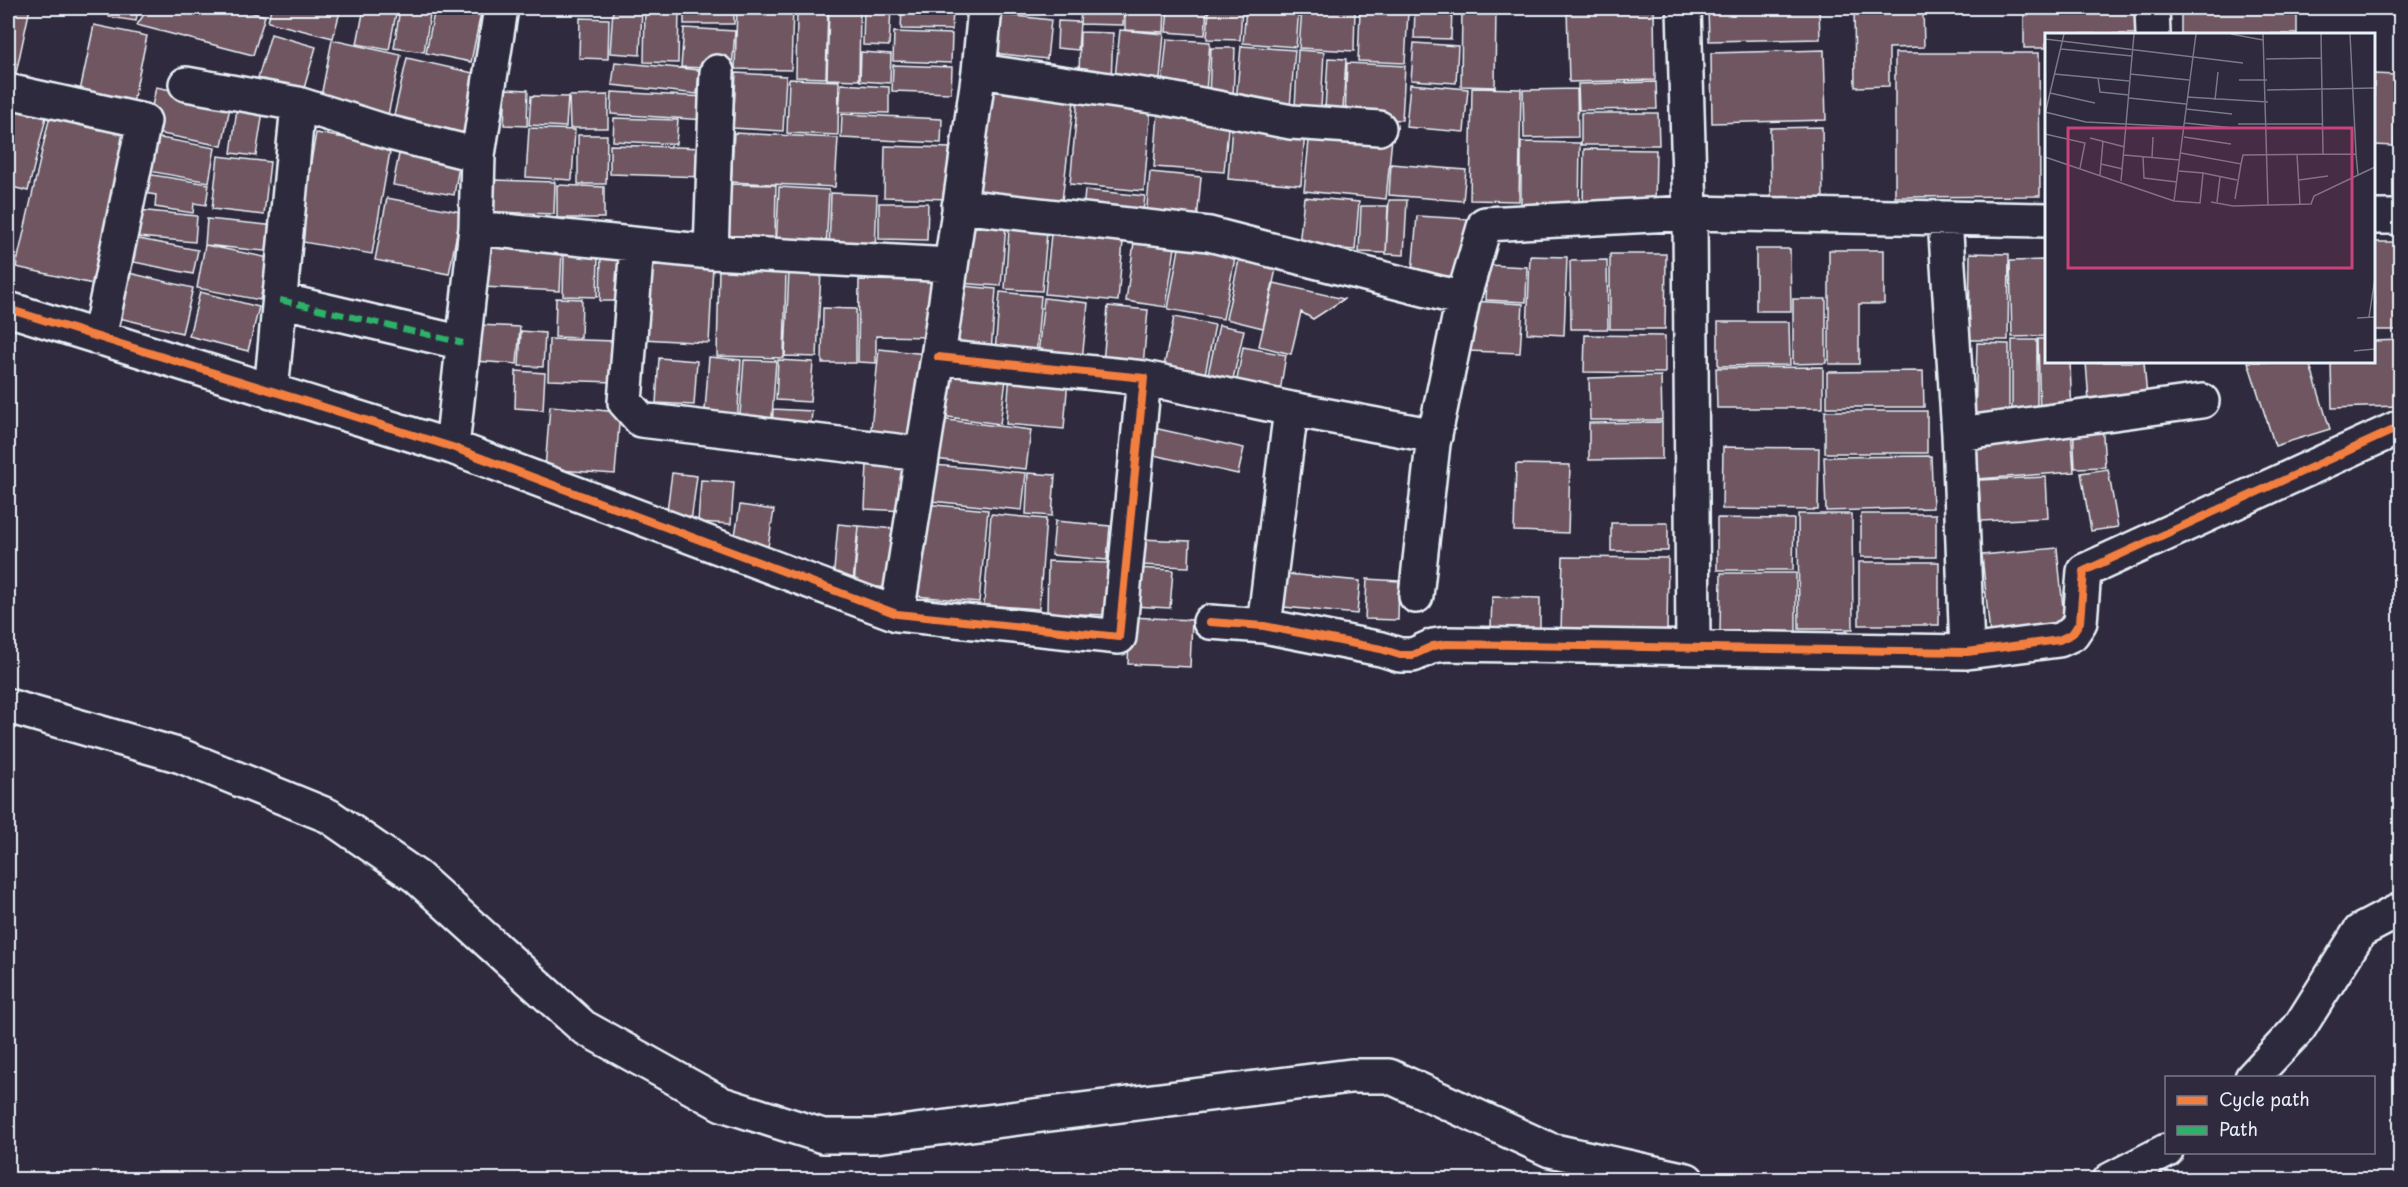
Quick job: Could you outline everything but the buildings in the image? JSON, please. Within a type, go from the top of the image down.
[{"type":"street","points":[[452,447],[476,228],[478,155],[501,8]]},
{"type":"street","points":[[897,614],[938,357],[979,71],[985,8]]},
{"type":"street","points":[[1684,8],[1690,213],[1693,647]]},
{"type":"street","points":[[2152,8],[2153,33]]},
{"type":"street","points":[[979,71],[1165,98],[1291,122],[1379,128]]},
{"type":"street","points":[[711,252],[717,72]]},
{"type":"street","points":[[186,84],[298,104],[390,133],[478,155]]},
{"type":"street","points":[[8,91],[144,121],[99,338]]},
{"type":"street","points":[[271,392],[298,104]]},
{"type":"street","points":[[959,206],[1209,234],[1462,299]]},
{"type":"street","points":[[1416,596],[1435,436],[1462,299],[1485,224],[1690,213],[2045,220]]},
{"type":"street","points":[[2375,217],[2400,217]]},
{"type":"street","points":[[1945,219],[1959,434],[1967,652]]},
{"type":"street","points":[[476,228],[711,252],[950,265]]},
{"type":"street","points":[[637,245],[625,402],[641,420],[922,454]]},
{"type":"street","points":[[279,300],[463,343]]},
{"type":"street","points":[[8,309],[452,447],[897,614],[1119,637],[1144,378]]},
{"type":"street","points":[[938,357],[1144,378],[1435,436]]},
{"type":"street","points":[[1959,434],[2202,401]]},
{"type":"street","points":[[1264,626],[1291,409]]},
{"type":"street","points":[[1210,622],[1264,626],[1381,649],[1400,655],[1413,654],[1433,646],[1446,644],[1967,652],[2059,640],[2073,634],[2080,622],[2084,572],[2400,427]]},
{"type":"street","points":[[8,706],[181,756],[329,816],[417,877],[583,1027],[722,1104],[823,1136],[876,1136],[1351,1076],[1389,1076],[1550,1150],[1687,1179]]},
{"type":"street","points":[[2253,1076],[2299,1028],[2360,931],[2400,910]]},
{"type":"street","points":[[2110,1179],[2165,1152]]},
{"type":"marked path","points":[[280,300],[463,343]]},
{"type":"cycle path","points":[[8,309],[452,447],[897,614],[1119,637],[1144,378],[938,357]]},
{"type":"cycle path","points":[[1210,622],[1264,626],[1381,649],[1400,655],[1413,655],[1433,646],[1446,644],[1967,652],[2059,640],[2072,634],[2080,622],[2084,571],[2400,427]]}]
